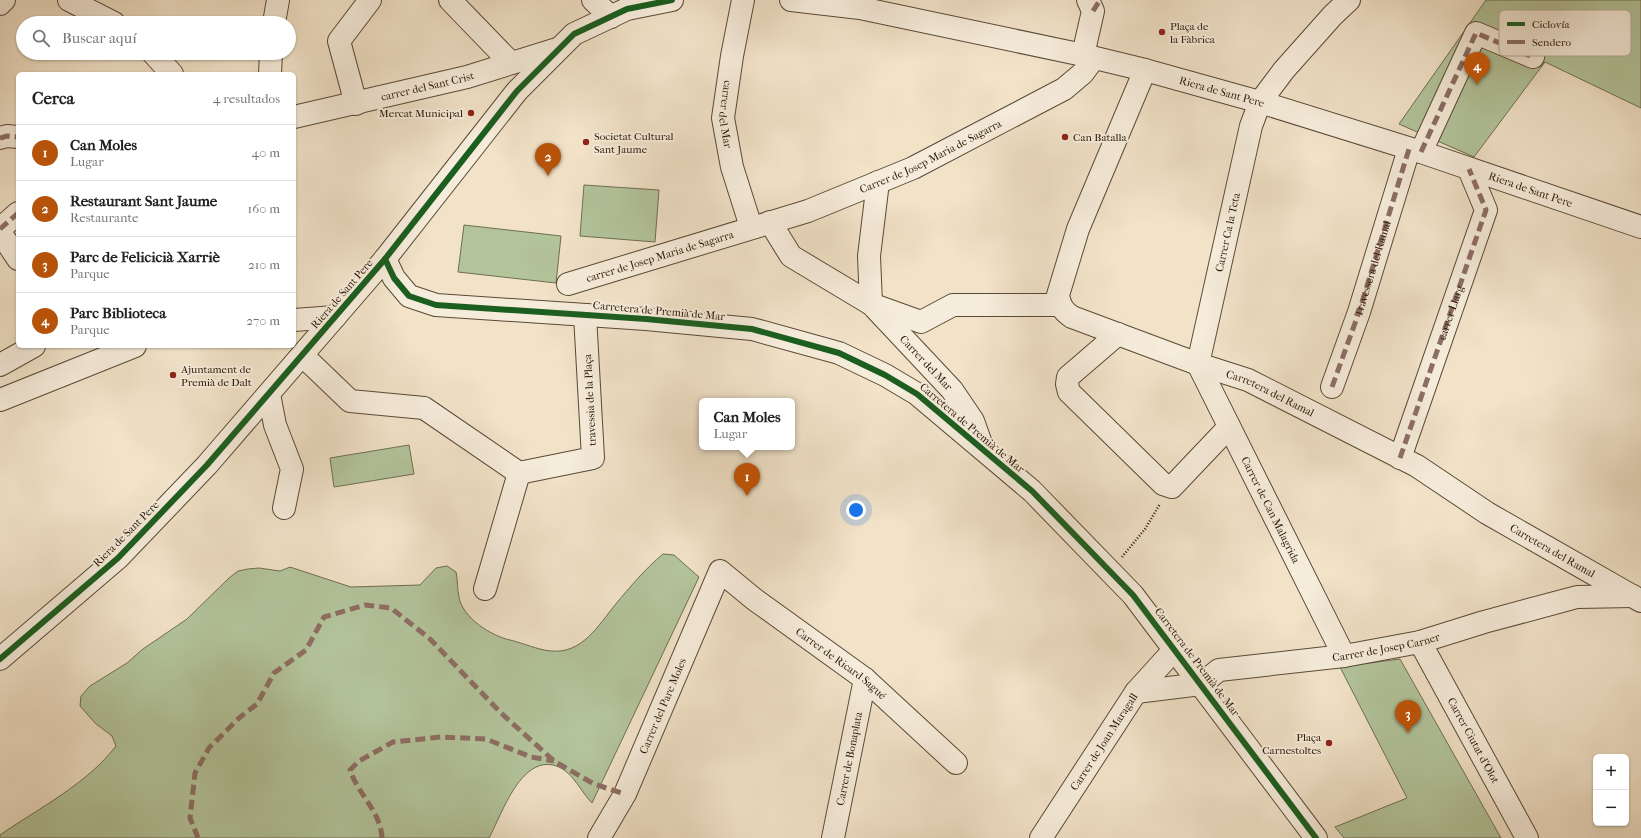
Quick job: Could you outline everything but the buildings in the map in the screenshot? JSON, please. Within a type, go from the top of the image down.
[{"type":"street","points":[[0,4],[4,0]]},
{"type":"street","points":[[69,0],[100,16]]},
{"type":"street","points":[[275,16],[278,0]]},
{"type":"street","points":[[356,104],[340,40],[370,0]]},
{"type":"street","points":[[450,0],[511,63]]},
{"type":"street","points":[[593,0],[611,17]]},
{"type":"street","name":"Riera de Sant Pere","points":[[0,659],[118,558],[207,465],[385,259],[517,91],[574,34],[626,10],[672,0]]},
{"type":"street","name":"carrer del Mar","points":[[743,0],[732,56],[723,118],[732,167],[761,224],[791,256],[871,304]]},
{"type":"street","name":"Riera de Sant Pere","points":[[791,0],[860,8],[1145,70],[1260,102],[1415,150],[1641,227]]},
{"type":"street","name":"Carrer Ca la Teta","points":[[1198,364],[1251,126],[1260,102],[1289,65],[1333,15],[1349,0]]},
{"type":"street","points":[[1088,57],[1094,4]]},
{"type":"street","name":"Travessera del Ramal","points":[[1332,387],[1415,150],[1476,33],[1499,43]]},
{"type":"street","name":"carrer del Sant Crist","points":[[296,117],[356,104],[467,77],[560,48]]},
{"type":"street","name":"Carrer de Josep Maria de Sagarra","points":[[761,224],[808,211],[920,164],[1064,89],[1083,73],[1088,57]]},
{"type":"street","points":[[159,60],[170,72]]},
{"type":"street","points":[[270,72],[271,60]]},
{"type":"street","points":[[878,182],[869,256],[871,304],[921,322],[953,305],[1060,305],[1058,295],[1078,229],[1145,70]]},
{"type":"street","name":"carrer Llarg","points":[[1400,458],[1486,210],[1469,169]]},
{"type":"street","points":[[0,229],[16,215]]},
{"type":"street","name":"carrer de Josep Maria de Sagarra","points":[[568,284],[761,224]]},
{"type":"street","points":[[0,232],[16,257]]},
{"type":"street","name":"Carretera de Premià de Mar","points":[[385,259],[394,278],[409,296],[436,305],[585,315],[752,329],[839,353],[885,375],[918,394],[1032,491],[1133,595],[1316,838]]},
{"type":"street","name":"Carrer del Mar","points":[[871,304],[952,390],[973,421],[983,449]]},
{"type":"street","name":"Carretera del Ramal","points":[[1060,305],[1064,312],[1072,317],[1198,364],[1248,380],[1417,466],[1487,513],[1638,599]]},
{"type":"street","name":"travessia de la Plaça","points":[[520,473],[593,458],[585,315]]},
{"type":"street","points":[[296,320],[335,317]]},
{"type":"street","points":[[1118,334],[1068,377],[1067,384],[1069,392],[1163,484],[1172,487],[1229,427]]},
{"type":"street","points":[[0,365],[30,348]]},
{"type":"street","points":[[0,400],[130,348]]},
{"type":"street","points":[[302,355],[350,401],[424,408],[520,473],[485,589]]},
{"type":"street","name":"Carrer de Can Malagrida","points":[[1198,364],[1344,656]]},
{"type":"street","points":[[269,394],[275,425],[292,469],[284,508]]},
{"type":"street","name":"Carrer de Ricard Sagué","points":[[720,571],[754,599],[865,679],[956,763]]},
{"type":"street","name":"Carrer del Pare Moles","points":[[599,838],[625,794],[720,571]]},
{"type":"street","name":"Carrer de Josep Carner","points":[[1201,684],[1219,670],[1344,656],[1420,642],[1484,622],[1577,597],[1638,599]]},
{"type":"street","name":"Carrer Ciutat d'Olot","points":[[1420,642],[1527,838]]},
{"type":"street","name":"Carrer de Joan Maragall","points":[[1041,838],[1136,692],[1172,647]]},
{"type":"street","name":"Carrer de Bonaplata","points":[[833,838],[865,679]]},
{"type":"street","points":[[1136,692],[1201,684]]},
{"type":"path","points":[[1110,571],[1145,529],[1172,487]]},
{"type":"green space","points":[[1486,0],[1641,0],[1641,108],[1545,62],[1474,157],[1399,124]]},
{"type":"green space","points":[[584,185],[659,190],[655,242],[580,236]]},
{"type":"green space","points":[[464,225],[561,236],[556,283],[458,272]]},
{"type":"green space","points":[[409,445],[414,474],[334,487],[330,458]]},
{"type":"green space","points":[[663,554],[674,555],[699,577],[592,803],[569,774],[559,767],[546,764],[534,768],[524,776],[507,801],[489,838],[0,838],[0,835],[77,784],[104,760],[116,746],[112,736],[95,723],[80,706],[81,696],[90,686],[127,663],[143,649],[187,619],[238,571],[259,568],[280,571],[290,567],[351,587],[420,585],[436,568],[447,566],[456,572],[458,594],[461,604],[471,618],[486,630],[502,638],[541,649],[562,651],[572,648],[588,637],[638,578]]},
{"type":"green space","points":[[1400,659],[1501,838],[1344,838],[1335,827],[1407,798],[1340,667]]},
{"type":"marked path","points":[[1093,11],[1100,0]]},
{"type":"marked path","points":[[1421,152],[1476,33],[1499,43]]},
{"type":"marked path","points":[[0,138],[7,136],[16,137]]},
{"type":"marked path","points":[[1332,387],[1359,312],[1409,149]]},
{"type":"marked path","points":[[1400,458],[1486,210],[1469,169]]},
{"type":"marked path","points":[[0,229],[16,215]]},
{"type":"marked path","points":[[198,838],[190,818],[195,773],[209,748],[239,718],[257,704],[274,673],[306,650],[324,617],[365,605],[391,608],[430,639],[501,713],[554,761],[594,784],[625,794]]},
{"type":"marked path","points":[[382,838],[381,829],[374,811],[358,787],[350,770],[359,761],[393,742],[441,737],[486,739],[531,757],[554,761]]},
{"type":"cycle path","points":[[0,659],[118,558],[207,465],[385,259],[517,91],[574,34],[627,9],[672,0]]},
{"type":"cycle path","points":[[385,259],[394,278],[409,296],[436,305],[646,319],[752,329],[839,353],[885,375],[917,394],[1032,491],[1133,595],[1316,838]]},
{"type":"place","name":"Plaça de la Fàbrica","points":[[1162,32]]},
{"type":"place","name":"Parc Biblioteca","points":[[1477,85]]},
{"type":"place","name":"Mercat Municipal","points":[[471,113]]},
{"type":"place","name":"Can Batalla","points":[[1065,137]]},
{"type":"place","name":"Societat Cultural Sant Jaume","points":[[586,142]]},
{"type":"place","name":"Restaurant Sant Jaume","points":[[548,176]]},
{"type":"place","name":"Ajuntament de Premià de Dalt","points":[[173,375]]},
{"type":"place","name":"Can Moles","points":[[747,496]]},
{"type":"place","name":"Parc de Felicicià Xarriè","points":[[1408,733]]},
{"type":"place","name":"Plaça Carnestoltes","points":[[1329,743]]}]
